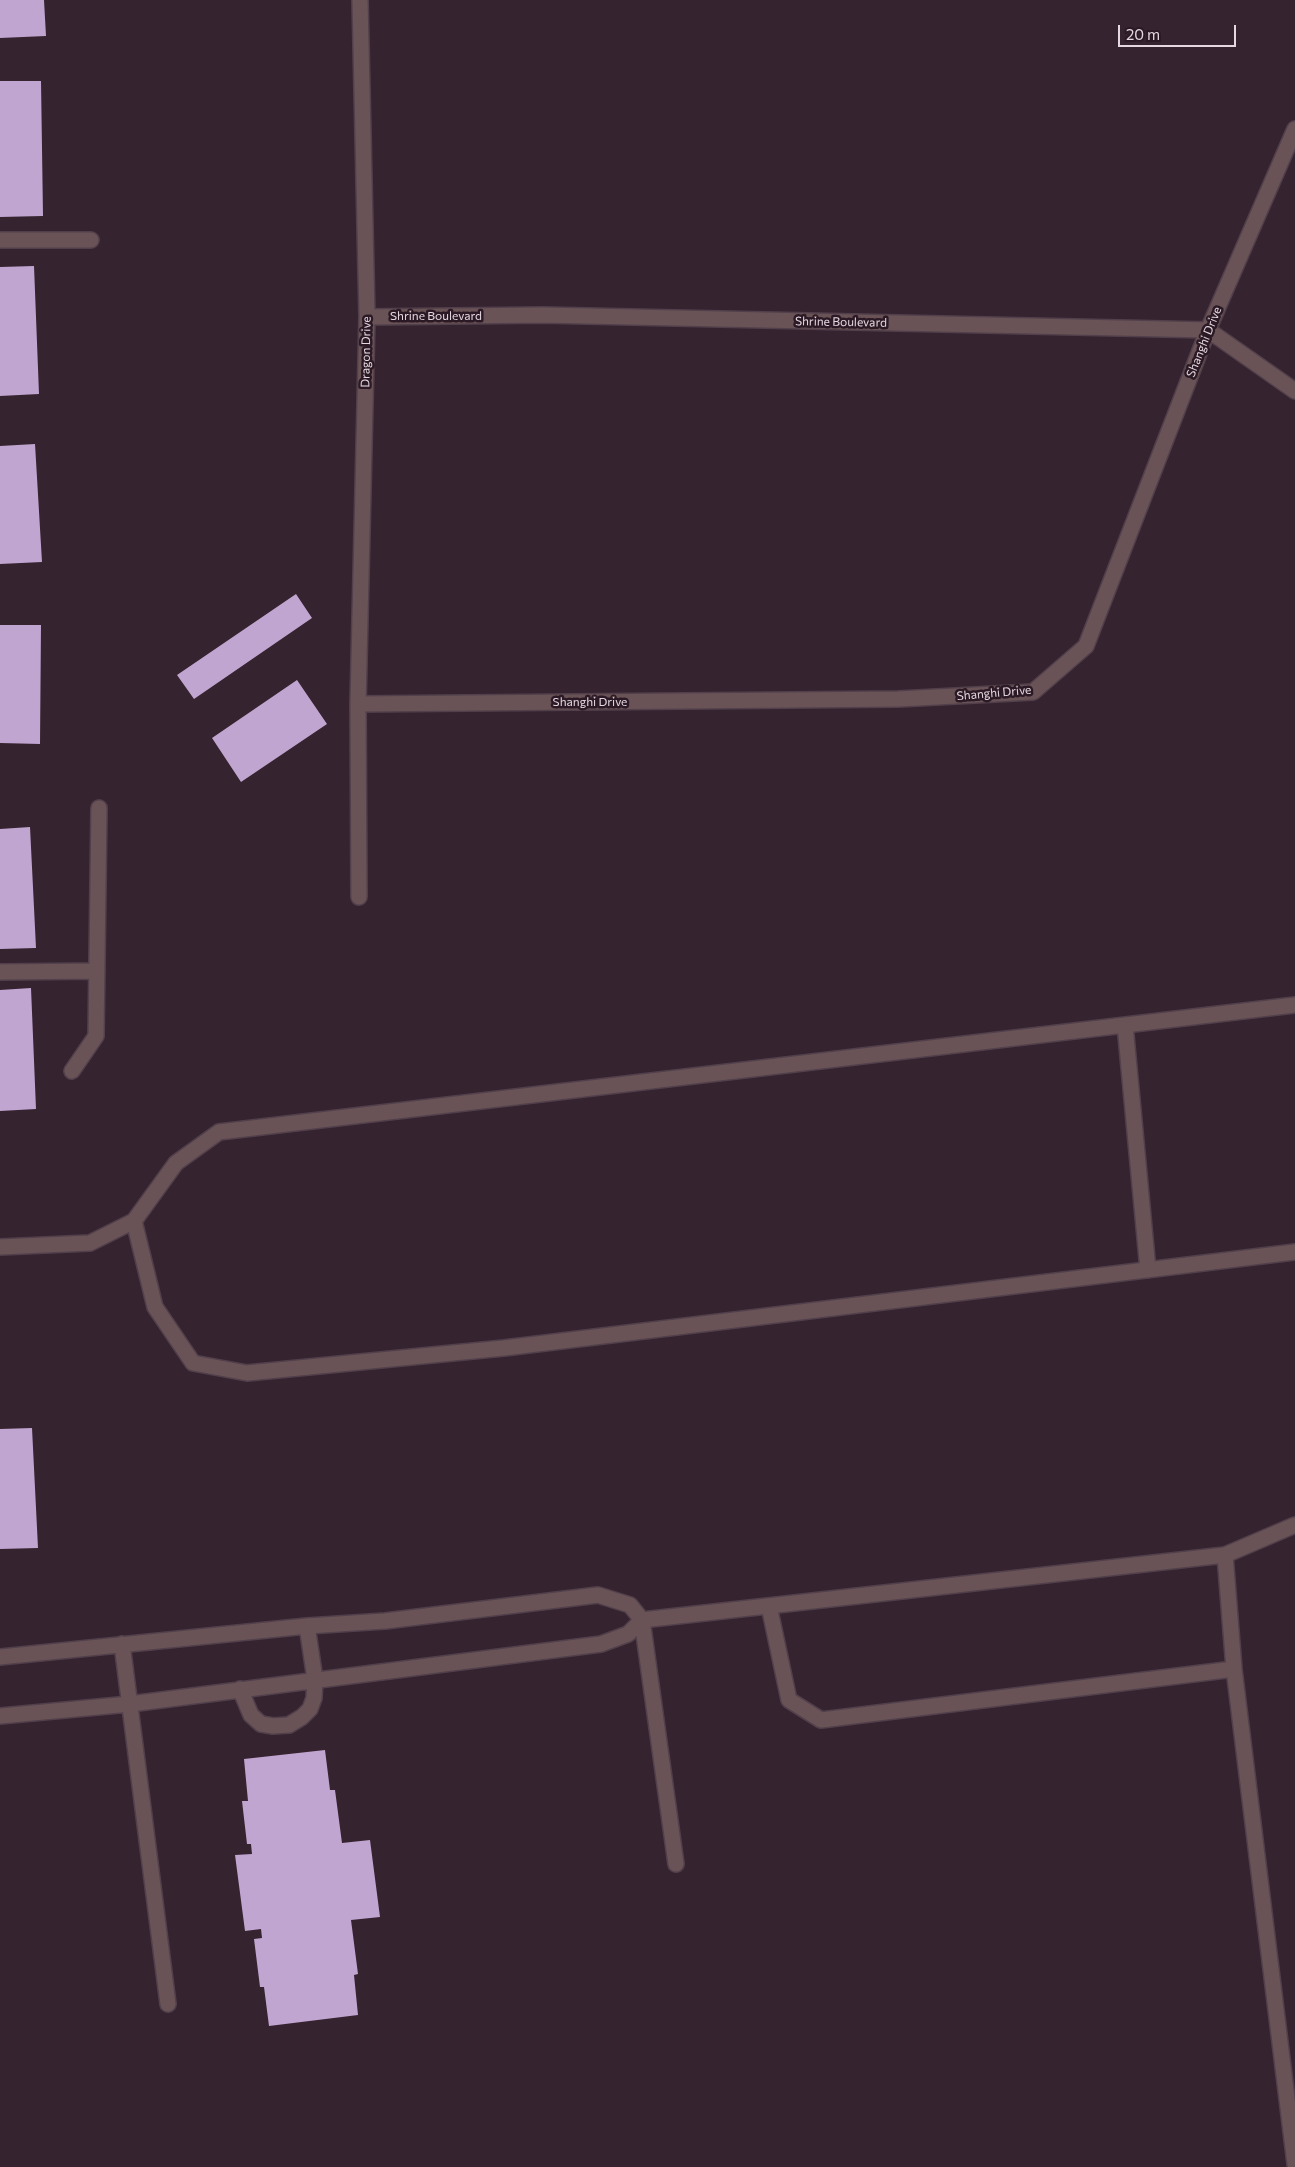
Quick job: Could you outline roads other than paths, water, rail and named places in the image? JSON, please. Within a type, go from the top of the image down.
[{"type":"street","name":"Dragon Drive","points":[[359,897],[358,704],[367,317],[360,0]]},
{"type":"street","name":"Shanghi Drive","points":[[358,704],[898,699],[1034,692],[1086,646],[1208,330],[1295,129]]},
{"type":"street","points":[[0,240],[91,240]]},
{"type":"street","name":"Shrine Boulevard","points":[[367,317],[553,316],[1208,330]]},
{"type":"street","points":[[1208,330],[1295,391]]},
{"type":"street","points":[[72,1071],[96,1036],[100,808]]},
{"type":"street","points":[[0,972],[97,971]]},
{"type":"street","points":[[0,1247],[90,1243],[134,1221],[176,1163],[219,1132],[1295,1005]]},
{"type":"street","points":[[1125,1025],[1148,1270]]},
{"type":"street","points":[[134,1221],[155,1307],[193,1363],[247,1373],[514,1347],[1295,1252]]},
{"type":"street","points":[[0,1716],[130,1704],[601,1644],[628,1634],[642,1620],[1225,1555],[1295,1525]]},
{"type":"street","points":[[1225,1555],[1234,1669],[1295,2164]]},
{"type":"street","points":[[0,1657],[307,1626],[385,1621],[598,1596],[630,1606],[642,1620],[676,1864]]},
{"type":"street","points":[[769,1606],[790,1700],[821,1720],[1234,1669]]},
{"type":"street","points":[[240,1689],[251,1715],[261,1724],[273,1726],[289,1725],[302,1717],[310,1709],[314,1698],[315,1679],[307,1626]]},
{"type":"street","points":[[122,1644],[168,2004]]}]
